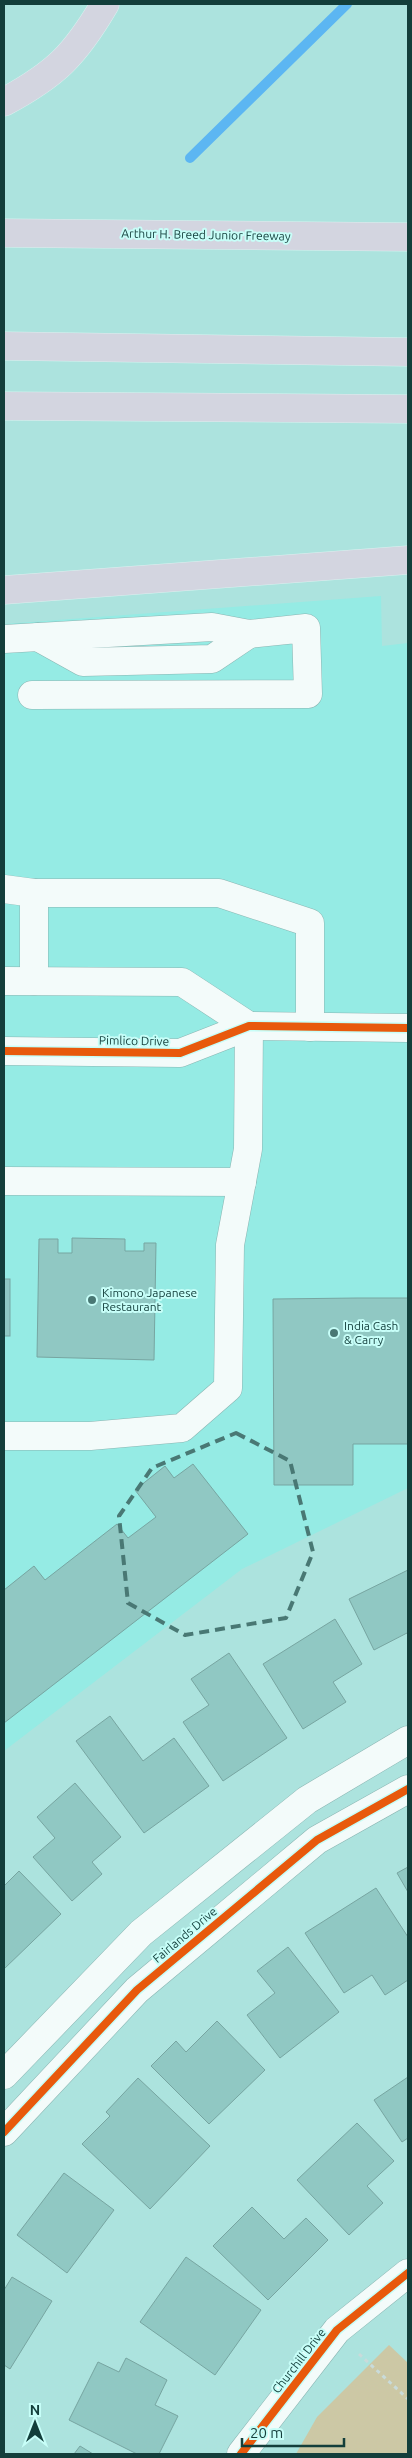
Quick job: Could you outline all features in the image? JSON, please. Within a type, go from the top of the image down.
[{"type":"highway","points":[[4,102],[33,87],[57,69],[85,38],[105,4]]},
{"type":"highway","name":"Arthur H. Breed Junior Freeway","points":[[4,233],[408,237]]},
{"type":"highway","points":[[4,346],[408,352]]},
{"type":"highway","points":[[4,406],[408,409]]},
{"type":"highway","points":[[4,590],[408,560]]},
{"type":"street","points":[[4,639],[212,627],[249,634],[306,628],[308,694],[32,696]]},
{"type":"street","points":[[4,888],[34,893],[219,893],[310,922],[310,1027]]},
{"type":"street","points":[[34,893],[34,982]]},
{"type":"street","points":[[4,981],[182,982],[249,1026],[248,1149],[230,1245],[228,1388],[182,1428],[90,1436],[4,1436]]},
{"type":"street","name":"Pimlico Drive","points":[[4,1051],[180,1053],[249,1026],[408,1028]]},
{"type":"street","points":[[4,1181],[242,1182]]},
{"type":"street","points":[[4,2074],[141,1933],[308,1800],[408,1740]]},
{"type":"street","name":"Fairlands Drive","points":[[4,2132],[137,1990],[318,1840],[408,1789]]},
{"type":"street","name":"Churchill Drive","points":[[240,2454],[338,2330],[408,2273]]},
{"type":"path","points":[[338,2330],[369,2365],[408,2399]]},
{"type":"highlighted area","points":[[236,1433],[290,1461],[313,1552],[286,1618],[185,1635],[128,1603],[119,1516],[152,1468]]},
{"type":"shaded area","points":[[381,596],[382,646],[408,643],[408,1488],[242,1569],[4,1751],[4,624]]},
{"type":"shaded area","points":[[389,2345],[408,2363],[408,2454],[296,2454],[317,2417]]},
{"type":"building","points":[[72,1238],[125,1239],[125,1251],[144,1251],[144,1243],[156,1243],[154,1360],[37,1357],[39,1239],[58,1239],[58,1253],[72,1253]]},
{"type":"building","points":[[4,1279],[10,1279],[10,1336],[4,1336]]},
{"type":"building","points":[[408,1298],[408,1444],[353,1444],[353,1485],[274,1485],[273,1299]]},
{"type":"building","points":[[193,1464],[248,1534],[4,1723],[4,1590],[34,1566],[45,1580],[117,1524],[128,1538],[156,1517],[135,1490],[165,1466],[174,1478]]},
{"type":"building","points":[[408,1570],[408,1635],[407,1633],[374,1650],[349,1599]]},
{"type":"building","points":[[335,1619],[362,1664],[333,1682],[346,1702],[303,1729],[263,1664]]},
{"type":"building","points":[[229,1653],[287,1738],[223,1781],[183,1722],[209,1705],[191,1679]]},
{"type":"building","points":[[110,1716],[143,1761],[174,1738],[209,1786],[144,1833],[76,1741]]},
{"type":"building","points":[[75,1783],[121,1837],[92,1862],[102,1874],[72,1901],[33,1857],[55,1838],[37,1817]]},
{"type":"building","points":[[408,1867],[408,1892],[397,1873]]},
{"type":"building","points":[[19,1871],[61,1914],[4,1969],[4,1886]]},
{"type":"building","points":[[376,1888],[408,1937],[408,1980],[385,1995],[372,1975],[344,1993],[305,1933]]},
{"type":"building","points":[[288,1947],[339,2012],[280,2058],[247,2015],[275,1993],[257,1971]]},
{"type":"building","points":[[217,2021],[265,2070],[209,2124],[151,2066],[176,2041],[186,2052]]},
{"type":"building","points":[[408,2077],[408,2138],[402,2142],[374,2100]]},
{"type":"building","points":[[138,2078],[210,2146],[150,2209],[82,2144],[110,2116],[106,2112]]},
{"type":"building","points":[[357,2123],[394,2161],[367,2186],[383,2203],[349,2235],[297,2180]]},
{"type":"building","points":[[64,2173],[114,2210],[67,2273],[17,2235]]},
{"type":"building","points":[[252,2207],[284,2239],[306,2218],[328,2240],[268,2300],[213,2246]]},
{"type":"building","points":[[186,2257],[261,2310],[215,2375],[140,2322]]},
{"type":"building","points":[[12,2277],[52,2301],[10,2369],[4,2365],[4,2290]]},
{"type":"building","points":[[126,2358],[167,2380],[155,2405],[178,2416],[159,2454],[137,2454],[69,2420],[98,2362],[119,2372]]},
{"type":"building","points":[[80,2446],[93,2454],[74,2454]]},
{"type":"waterway","points":[[190,158],[347,4]]},
{"type":"cycle path","points":[[4,1051],[180,1053],[249,1026],[408,1028]]},
{"type":"cycle path","points":[[4,2132],[137,1990],[317,1840],[408,1789]]},
{"type":"cycle path","points":[[241,2454],[337,2330],[408,2273]]},
{"type":"place","name":"Kimono Japanese Restaurant","points":[[92,1300]]},
{"type":"place","name":"India Cash & Carry","points":[[334,1333]]}]
